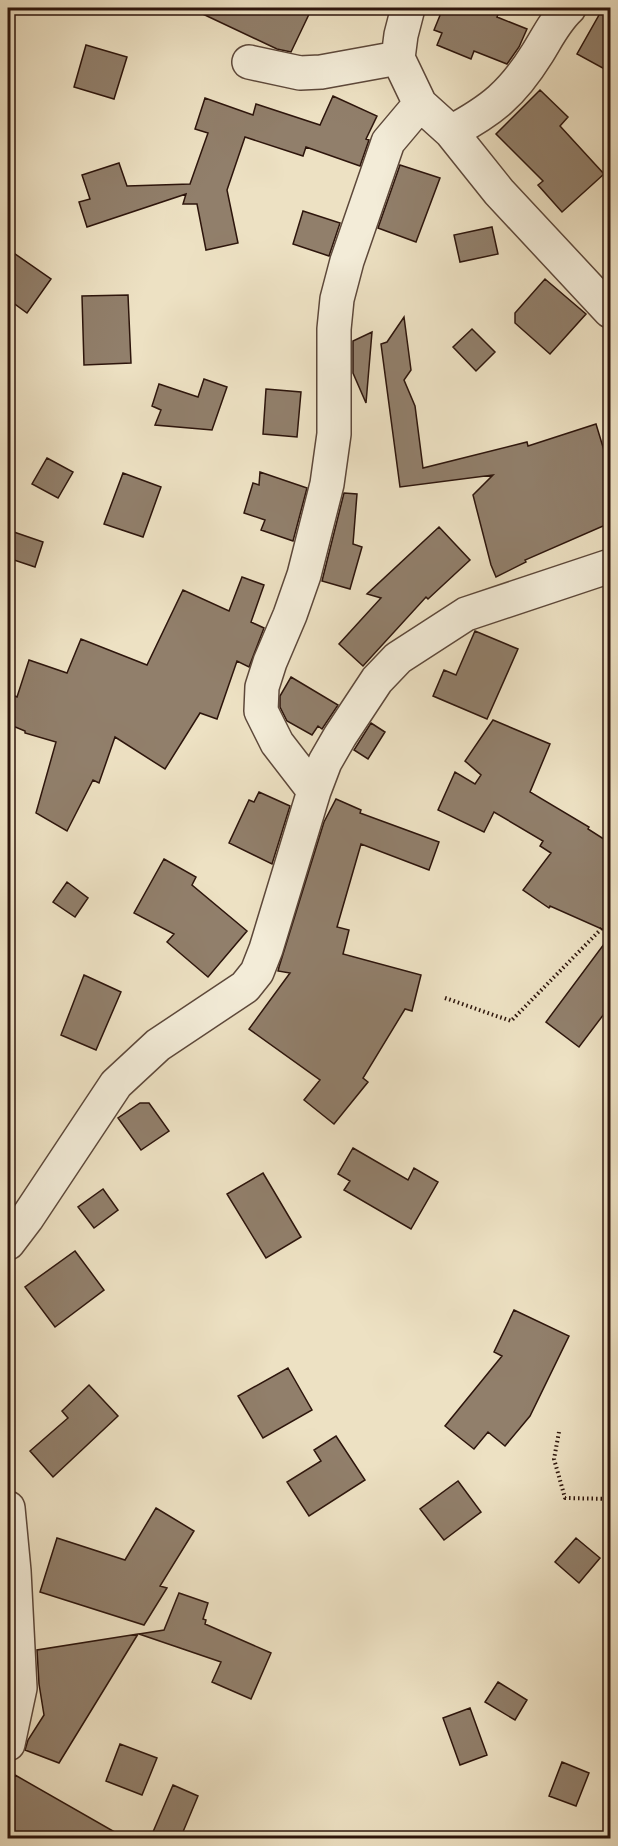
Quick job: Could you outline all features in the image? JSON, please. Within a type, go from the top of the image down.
[{"type":"street","points":[[408,8],[398,58],[420,104],[451,132],[499,192],[610,311]]},
{"type":"street","points":[[451,132],[497,104],[511,90],[536,56],[560,15],[569,8]]},
{"type":"street","points":[[249,62],[300,73],[321,72],[398,58]]},
{"type":"street","points":[[314,791],[277,742],[261,711],[262,687],[304,575],[327,484],[334,434],[334,329],[337,299],[347,261],[388,142],[420,104]]},
{"type":"street","points":[[8,1243],[116,1084],[158,1045],[245,987],[256,972],[266,950],[314,791],[325,762],[377,680],[398,658],[466,614],[610,566]]},
{"type":"street","points":[[8,1508],[15,1582],[20,1688],[8,1744]]},
{"type":"path","points":[[445,998],[511,1020],[610,920]]},
{"type":"path","points":[[559,1432],[554,1459],[565,1498],[610,1499]]},
{"type":"building","points":[[190,8],[312,8],[291,52],[277,49]]},
{"type":"building","points":[[443,8],[501,8],[497,17],[527,29],[519,47],[507,64],[474,51],[471,59],[437,45],[442,33],[434,30]]},
{"type":"building","points":[[603,8],[610,8],[610,72],[577,54]]},
{"type":"building","points":[[86,45],[127,57],[114,99],[74,87]]},
{"type":"building","points":[[540,90],[568,117],[560,126],[604,174],[562,212],[538,185],[543,181],[496,134]]},
{"type":"building","points":[[333,96],[377,116],[366,139],[369,140],[360,166],[306,147],[303,156],[245,137],[227,190],[238,243],[206,250],[197,204],[183,204],[186,194],[87,227],[79,202],[90,199],[82,175],[119,163],[127,186],[190,184],[208,133],[195,129],[205,98],[253,115],[256,104],[320,125]]},
{"type":"building","points":[[400,165],[440,178],[416,242],[378,228]]},
{"type":"building","points":[[303,211],[340,223],[329,256],[293,244]]},
{"type":"building","points":[[492,227],[498,254],[460,262],[454,235]]},
{"type":"building","points":[[8,249],[51,279],[27,313],[8,299]]},
{"type":"building","points":[[545,279],[586,314],[550,354],[515,323],[515,313]]},
{"type":"building","points":[[128,295],[131,363],[84,365],[82,296]]},
{"type":"building","points":[[404,317],[411,370],[404,380],[415,406],[423,468],[527,442],[528,446],[596,424],[610,470],[610,523],[525,560],[526,562],[496,577],[473,495],[493,475],[400,487],[381,344],[387,342]]},
{"type":"building","points":[[472,329],[495,352],[476,371],[453,347]]},
{"type":"building","points":[[372,332],[366,403],[353,373],[353,341]]},
{"type":"building","points":[[204,379],[227,387],[212,430],[155,425],[161,410],[152,406],[159,384],[198,397]]},
{"type":"building","points":[[266,389],[301,392],[297,437],[263,434]]},
{"type":"building","points":[[47,458],[73,472],[58,498],[32,484]]},
{"type":"building","points":[[260,472],[307,488],[293,541],[261,530],[265,520],[244,513],[253,483],[259,485]]},
{"type":"building","points":[[123,473],[161,487],[143,537],[104,524]]},
{"type":"building","points":[[344,493],[357,494],[353,544],[362,547],[350,589],[322,581]]},
{"type":"building","points":[[439,527],[470,560],[428,599],[426,597],[363,666],[339,644],[381,598],[367,594]]},
{"type":"building","points":[[8,530],[43,542],[35,567],[8,558]]},
{"type":"building","points":[[242,577],[264,585],[251,622],[264,628],[249,667],[237,661],[217,719],[200,713],[165,769],[115,737],[99,783],[93,780],[67,831],[36,813],[56,742],[25,733],[8,724],[8,693],[17,697],[29,660],[67,673],[81,639],[147,665],[183,590],[229,611]]},
{"type":"building","points":[[475,631],[518,649],[487,719],[433,696],[444,670],[456,675]]},
{"type":"building","points":[[291,677],[338,705],[322,729],[318,726],[312,735],[287,721],[280,707],[280,696]]},
{"type":"building","points":[[493,720],[550,744],[530,792],[589,827],[588,829],[610,843],[610,915],[604,930],[550,906],[549,908],[523,890],[551,853],[540,846],[543,841],[494,812],[484,832],[438,810],[455,772],[475,784],[481,775],[465,761]]},
{"type":"building","points":[[371,723],[385,732],[368,759],[354,750]]},
{"type":"building","points":[[259,792],[290,806],[272,864],[229,843],[249,800],[254,802]]},
{"type":"building","points":[[336,799],[361,810],[360,813],[439,842],[429,870],[361,844],[337,927],[349,930],[343,954],[421,975],[412,1011],[405,1009],[363,1078],[368,1082],[334,1124],[304,1100],[320,1080],[249,1029],[290,973],[278,971],[279,967],[324,822]]},
{"type":"building","points":[[164,859],[196,877],[192,885],[247,931],[208,977],[167,942],[174,934],[134,913]]},
{"type":"building","points":[[67,882],[88,898],[75,917],[53,902]]},
{"type":"building","points":[[610,936],[610,1006],[579,1047],[546,1022]]},
{"type":"building","points":[[84,975],[121,992],[96,1050],[61,1035]]},
{"type":"building","points":[[140,1103],[149,1103],[169,1131],[141,1150],[118,1118]]},
{"type":"building","points":[[353,1148],[408,1180],[414,1168],[438,1182],[411,1229],[344,1190],[350,1181],[338,1174]]},
{"type":"building","points":[[263,1173],[301,1237],[266,1258],[227,1194]]},
{"type":"building","points":[[103,1189],[118,1210],[94,1228],[78,1207]]},
{"type":"building","points":[[75,1251],[104,1290],[55,1327],[25,1287]]},
{"type":"building","points":[[514,1310],[569,1336],[530,1416],[505,1446],[488,1432],[474,1449],[445,1426],[502,1356],[494,1352]]},
{"type":"building","points":[[288,1368],[312,1410],[263,1438],[238,1396]]},
{"type":"building","points":[[89,1385],[118,1416],[53,1477],[30,1451],[68,1418],[62,1411]]},
{"type":"building","points":[[336,1436],[365,1480],[309,1516],[287,1482],[321,1461],[314,1450]]},
{"type":"building","points":[[458,1481],[481,1512],[444,1540],[420,1509]]},
{"type":"building","points":[[156,1508],[194,1531],[160,1586],[167,1588],[144,1625],[40,1592],[57,1538],[125,1560]]},
{"type":"building","points":[[576,1538],[600,1558],[579,1583],[555,1562]]},
{"type":"building","points":[[179,1593],[208,1603],[203,1619],[206,1620],[205,1624],[271,1653],[251,1699],[212,1682],[221,1662],[139,1634],[164,1630]]},
{"type":"building","points":[[138,1634],[59,1763],[25,1750],[28,1740],[44,1715],[37,1650]]},
{"type":"building","points":[[498,1682],[527,1700],[515,1720],[485,1702]]},
{"type":"building","points":[[470,1708],[487,1755],[460,1765],[443,1718]]},
{"type":"building","points":[[120,1744],[157,1758],[142,1795],[106,1781]]},
{"type":"building","points":[[562,1762],[589,1773],[576,1806],[549,1796]]},
{"type":"building","points":[[15,1775],[127,1839],[8,1839],[8,1797]]},
{"type":"building","points":[[173,1785],[198,1796],[180,1839],[150,1839]]}]
